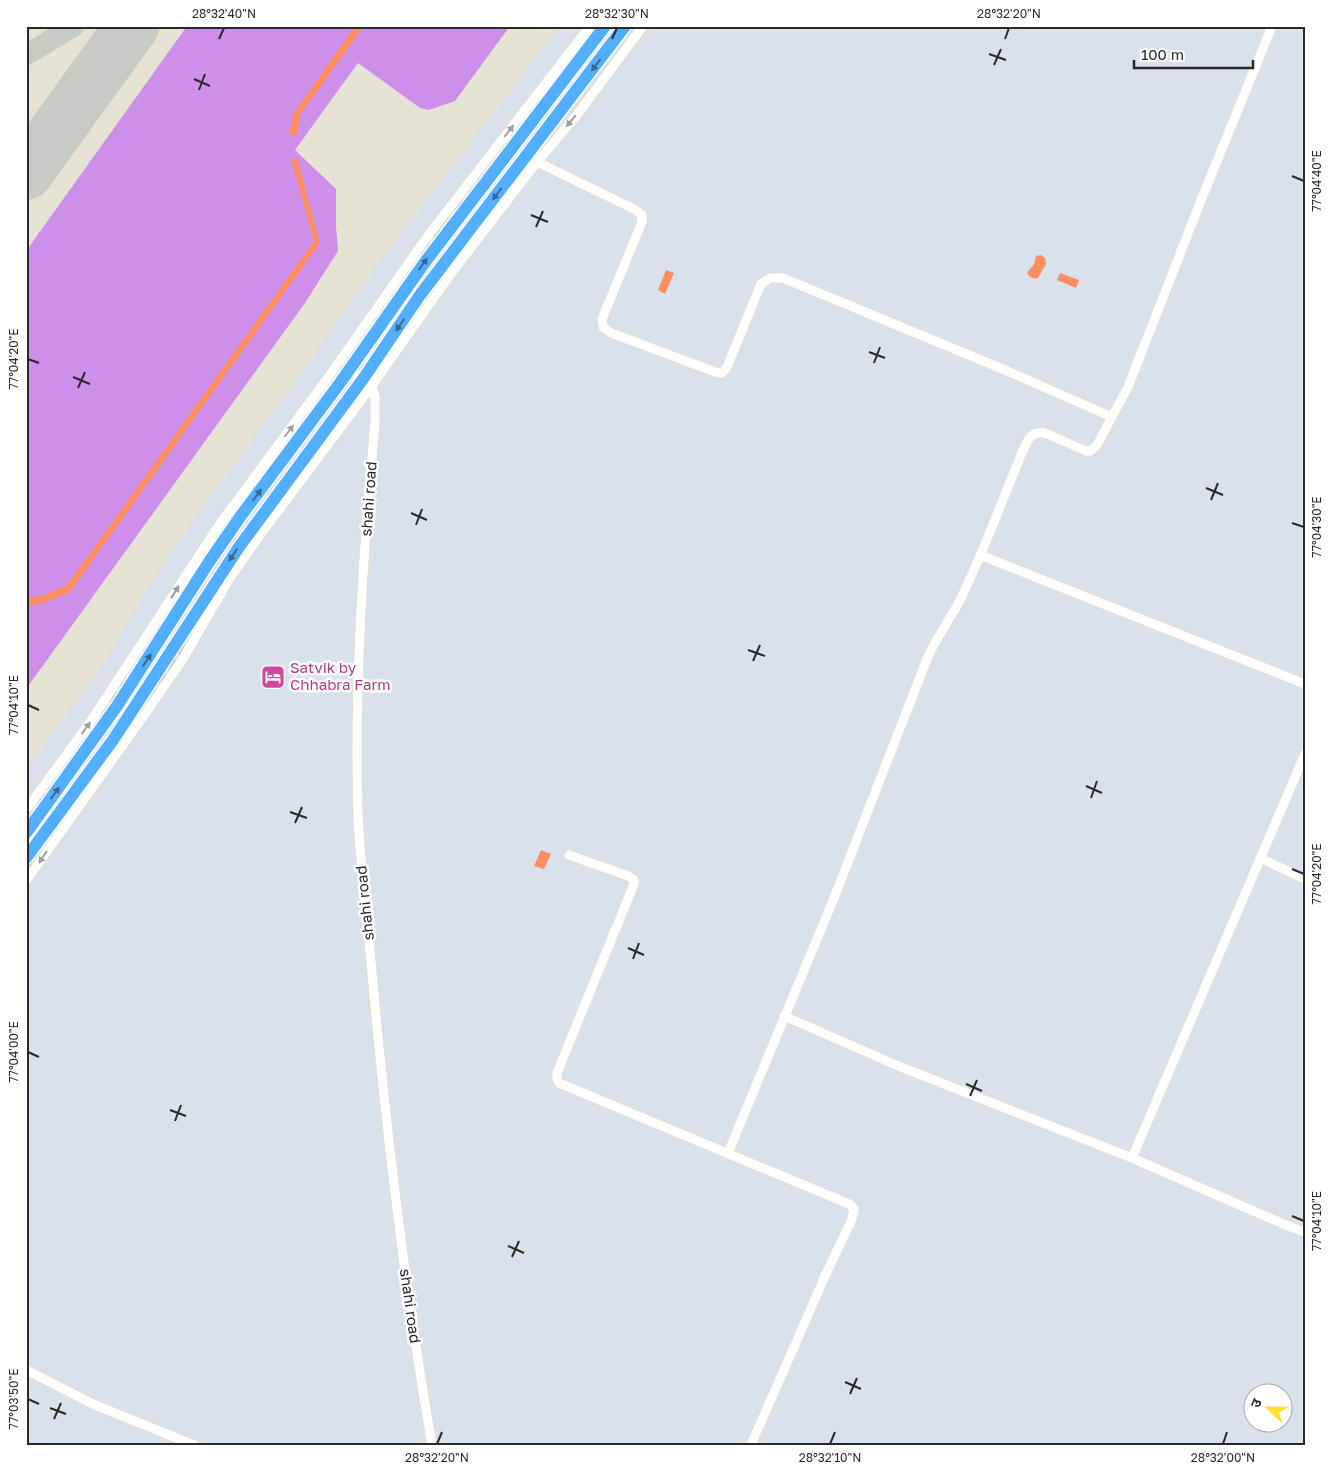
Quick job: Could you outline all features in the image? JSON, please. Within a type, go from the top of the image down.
[{"type":"highway","points":[[26,833],[122,699],[224,540],[350,369],[424,262],[605,26]]},
{"type":"highway","points":[[26,858],[113,740],[239,547],[367,383],[420,295],[625,26]]},
{"type":"street","points":[[26,810],[91,721],[219,525],[427,237],[590,26]]},
{"type":"street","points":[[26,881],[183,659],[228,581],[367,383],[537,162],[577,114],[643,26]]},
{"type":"street","points":[[728,1153],[868,814],[927,659],[959,601],[1029,438],[1034,433],[1045,434],[1080,449],[1090,451],[1097,445],[1136,368],[1272,26]]},
{"type":"street","points":[[537,162],[642,215],[642,222],[602,319],[603,327],[611,333],[722,373],[727,367],[761,284],[770,278],[783,278],[1005,370],[1112,417]]},
{"type":"street","points":[[350,369],[367,383]]},
{"type":"street","name":"shahi road","points":[[367,383],[374,392],[375,424],[359,653],[357,720],[358,815],[385,1109],[408,1302],[432,1445]]},
{"type":"street","points":[[980,555],[1305,684]]},
{"type":"street","points":[[1132,1158],[1305,754]]},
{"type":"street","points":[[569,855],[628,876],[634,880],[634,884],[557,1073],[559,1083],[849,1204],[854,1209],[852,1220],[818,1290],[751,1445]]},
{"type":"street","points":[[1260,858],[1305,879]]},
{"type":"street","points":[[784,1016],[906,1068],[1132,1158],[1305,1232]]},
{"type":"street","points":[[26,1370],[95,1404],[194,1445]]},
{"type":"shaded area","points":[[26,26],[560,26],[384,255],[307,365],[200,511],[160,568],[99,670],[26,769]]},
{"type":"shaded area","points":[[187,26],[510,26],[455,101],[429,110],[420,108],[358,63],[295,150],[336,189],[338,251],[305,303],[26,689],[26,251]]},
{"type":"shaded area","points":[[355,26],[364,26],[300,115],[297,135],[289,135],[293,114]]},
{"type":"shaded area","points":[[297,158],[320,243],[70,592],[46,602],[26,607],[26,599],[44,595],[67,585],[314,241],[291,159]]},
{"type":"shaded area","points":[[1041,255],[1045,258],[1046,264],[1038,278],[1029,276],[1027,273],[1034,264],[1036,256]]},
{"type":"shaded area","points":[[666,270],[674,273],[665,294],[658,290]]},
{"type":"shaded area","points":[[1060,273],[1079,280],[1076,288],[1057,280]]},
{"type":"shaded area","points":[[541,850],[551,854],[544,869],[534,866]]},
{"type":"taxiway","points":[[26,55],[74,26]]},
{"type":"taxiway","points":[[26,163],[60,127]]},
{"type":"runway","points":[[26,173],[132,26]]},
{"type":"tunnel","points":[[145,652],[203,556],[461,201],[527,114]]},
{"type":"tunnel","points":[[456,257],[526,166]]},
{"type":"tunnel","points":[[119,744],[157,688],[219,589]]},
{"type":"tunnel","points":[[26,819],[133,671]]},
{"type":"tunnel","points":[[26,871],[55,834]]},
{"type":"place","name":"Satvik by Chhabra Farm","points":[[273,677]]}]
